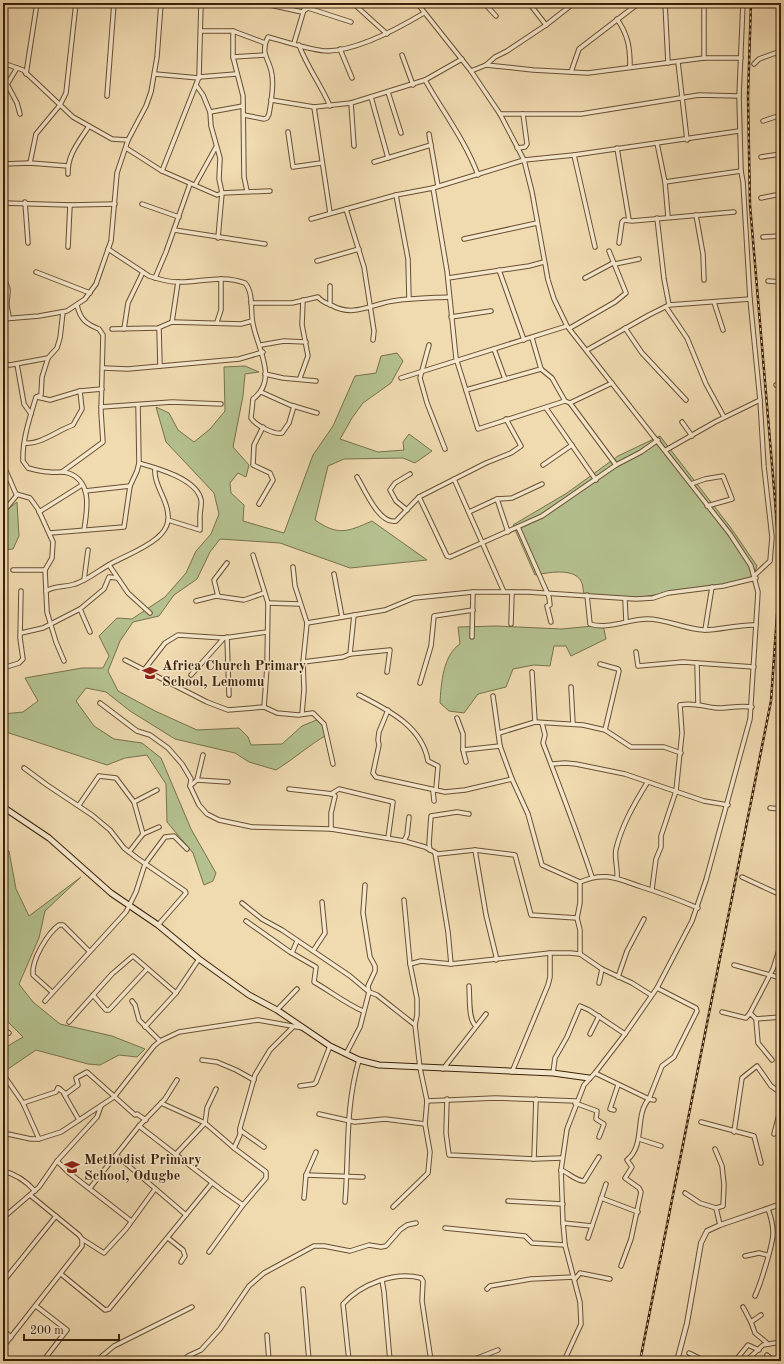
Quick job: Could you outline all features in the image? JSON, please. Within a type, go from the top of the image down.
[{"type":"main road","points":[[3,807],[49,838],[111,893],[158,925],[199,959],[249,995],[277,1010],[306,1028],[330,1046],[346,1054],[359,1060],[379,1065],[553,1073],[589,1078]]},
{"type":"street","points":[[26,74],[36,3]]},
{"type":"street","points":[[30,163],[36,134],[60,105],[66,93],[76,3]]},
{"type":"street","points":[[107,96],[114,3]]},
{"type":"street","points":[[3,319],[63,312],[77,305],[90,293],[96,284],[111,241],[117,173],[128,140],[146,106],[155,74],[161,3]]},
{"type":"street","points":[[162,171],[199,77],[201,3]]},
{"type":"street","points":[[261,3],[302,12],[308,8],[351,22]]},
{"type":"street","points":[[294,44],[302,12],[306,3]]},
{"type":"street","points":[[418,3],[424,13],[471,71],[500,114],[524,160],[531,186],[544,262],[552,293],[569,327],[666,450],[749,561],[755,576],[758,592],[752,707],[728,805],[698,908],[657,988],[595,1074],[589,1078],[581,1089],[565,1136],[561,1170],[563,1223],[565,1245],[575,1278],[580,1302],[581,1324],[564,1361]]},
{"type":"street","points":[[484,3],[496,16]]},
{"type":"street","points":[[529,3],[546,25]]},
{"type":"street","points":[[471,71],[486,65],[546,25],[574,3]]},
{"type":"street","points":[[570,72],[579,49],[639,3]]},
{"type":"street","points":[[665,3],[668,63]]},
{"type":"street","points":[[704,3],[704,58]]},
{"type":"street","points":[[307,624],[385,610],[414,598],[473,592],[587,595],[625,600],[653,598],[666,593],[712,587],[755,576],[770,561],[772,537],[764,467],[760,400],[750,299],[739,131],[743,3]]},
{"type":"street","points":[[355,5],[388,34]]},
{"type":"street","points":[[244,115],[268,118],[271,100],[272,76],[264,55],[265,43],[268,37],[327,51],[340,49],[388,34],[424,13]]},
{"type":"street","points":[[618,19],[629,41],[630,66]]},
{"type":"street","points":[[201,31],[233,32],[265,43]]},
{"type":"street","points":[[233,32],[233,57],[236,74],[243,96],[244,177],[247,191]]},
{"type":"street","points":[[299,45],[305,61],[324,92],[330,106]]},
{"type":"street","points":[[340,49],[352,78]]},
{"type":"street","points":[[754,64],[759,59],[779,52],[781,61]]},
{"type":"street","points":[[233,57],[264,55]]},
{"type":"street","points":[[402,55],[412,85]]},
{"type":"street","points":[[486,65],[570,72],[588,72],[704,58],[741,58]]},
{"type":"street","points":[[271,100],[314,107],[351,103],[425,80],[462,59]]},
{"type":"street","points":[[678,62],[687,140]]},
{"type":"street","points":[[3,63],[23,70],[73,117],[112,139],[128,140]]},
{"type":"street","points":[[3,91],[8,86],[17,68]]},
{"type":"street","points":[[155,74],[199,77],[236,74]]},
{"type":"street","points":[[425,80],[445,115],[457,130],[478,175]]},
{"type":"street","points":[[196,85],[204,95],[210,112],[216,147],[220,158],[219,179],[222,193],[218,238]]},
{"type":"street","points":[[8,86],[17,103],[20,114]]},
{"type":"street","points":[[388,92],[401,133]]},
{"type":"street","points":[[500,114],[581,114],[703,94],[739,96]]},
{"type":"street","points":[[371,97],[388,158]]},
{"type":"street","points":[[351,103],[354,146]]},
{"type":"street","points":[[210,112],[243,106]]},
{"type":"street","points":[[314,107],[321,163],[330,213]]},
{"type":"street","points":[[517,148],[525,148],[527,144],[522,114]]},
{"type":"street","points":[[763,121],[781,116]]},
{"type":"street","points":[[68,174],[71,154],[89,126]]},
{"type":"street","points":[[311,219],[396,195],[433,188],[524,160],[687,140],[739,131]]},
{"type":"street","points":[[288,132],[293,167],[321,163]]},
{"type":"street","points":[[429,134],[438,186]]},
{"type":"street","points":[[657,143],[665,182],[668,217]]},
{"type":"street","points":[[374,162],[430,145]]},
{"type":"street","points":[[195,185],[216,147]]},
{"type":"street","points":[[126,148],[162,171],[217,195],[222,193],[270,190]]},
{"type":"street","points":[[617,148],[629,220]]},
{"type":"street","points":[[761,157],[781,154]]},
{"type":"street","points":[[574,155],[595,247]]},
{"type":"street","points":[[3,164],[30,163],[68,166]]},
{"type":"street","points":[[665,182],[741,171]]},
{"type":"street","points":[[155,278],[179,217],[190,184]]},
{"type":"street","points":[[433,188],[448,278],[451,317],[457,360],[478,429],[564,401]]},
{"type":"street","points":[[761,198],[781,194]]},
{"type":"street","points":[[396,195],[408,259],[409,299]]},
{"type":"street","points":[[3,203],[25,202],[70,205],[115,204]]},
{"type":"street","points":[[25,202],[28,243]]},
{"type":"street","points":[[142,204],[179,217]]},
{"type":"street","points":[[68,247],[70,205]]},
{"type":"street","points":[[346,209],[360,249],[374,331],[373,340]]},
{"type":"street","points":[[619,243],[622,222],[629,220],[734,212]]},
{"type":"street","points":[[696,215],[703,254],[704,280]]},
{"type":"street","points":[[657,218],[668,306],[687,338],[706,384],[724,418]]},
{"type":"street","points":[[464,239],[537,223]]},
{"type":"street","points":[[174,230],[218,238],[265,244]]},
{"type":"street","points":[[763,237],[781,236]]},
{"type":"street","points":[[108,249],[142,272],[155,278],[178,282],[221,279],[245,283],[250,292],[252,321],[263,352],[265,374],[261,392],[253,399],[251,418],[254,423],[278,434],[282,433],[289,423],[294,406]]},
{"type":"street","points":[[318,261],[360,249]]},
{"type":"street","points":[[401,378],[422,370],[569,327],[624,296],[626,290],[609,251]]},
{"type":"street","points":[[585,278],[614,264],[639,259]]},
{"type":"street","points":[[448,278],[528,266],[544,262]]},
{"type":"street","points":[[499,270],[524,340]]},
{"type":"street","points":[[36,272],[90,293]]},
{"type":"street","points":[[124,329],[128,303],[142,272]]},
{"type":"street","points":[[3,279],[7,284],[8,289],[7,305],[9,318]]},
{"type":"street","points":[[217,322],[221,310],[221,279]]},
{"type":"street","points":[[768,281],[781,282]]},
{"type":"street","points":[[172,322],[178,282]]},
{"type":"street","points":[[330,286],[330,305]]},
{"type":"street","points":[[251,303],[292,303],[318,298],[321,301],[344,311],[363,310],[387,302],[409,299],[449,297]]},
{"type":"street","points":[[587,350],[668,306],[750,299]]},
{"type":"street","points":[[300,378],[307,360],[306,342],[302,325],[303,300]]},
{"type":"street","points":[[714,302],[723,330]]},
{"type":"street","points":[[62,472],[103,442],[101,407],[103,368],[101,331],[82,318],[77,305]]},
{"type":"street","points":[[451,317],[491,311]]},
{"type":"street","points":[[63,312],[60,338],[57,348],[48,358],[42,377],[41,395],[36,397],[30,414],[23,461],[28,468],[50,472],[62,472],[73,476],[82,485],[88,502],[84,530]]},
{"type":"street","points":[[112,329],[159,328],[172,322],[217,322],[241,324],[252,321]]},
{"type":"street","points":[[159,328],[160,366]]},
{"type":"street","points":[[625,328],[642,354],[686,400]]},
{"type":"street","points":[[532,338],[541,369],[552,378],[564,401],[570,404],[616,464]]},
{"type":"street","points":[[261,346],[284,341],[306,342]]},
{"type":"street","points":[[429,345],[420,378],[427,403],[445,449]]},
{"type":"street","points":[[494,349],[505,380]]},
{"type":"street","points":[[103,368],[128,369],[239,359],[263,352]]},
{"type":"street","points":[[3,364],[17,364],[48,358]]},
{"type":"street","points":[[17,364],[24,404],[30,414]]},
{"type":"street","points":[[466,390],[541,369]]},
{"type":"street","points":[[265,374],[283,378],[300,378],[316,381]]},
{"type":"street","points":[[570,404],[612,383]]},
{"type":"street","points":[[776,385],[781,384]]},
{"type":"street","points":[[36,397],[50,400],[80,391],[102,389]]},
{"type":"street","points":[[25,443],[35,442],[52,435],[59,429],[73,425],[82,409],[80,391]]},
{"type":"street","points":[[261,392],[294,406],[317,412]]},
{"type":"street","points":[[666,450],[760,400]]},
{"type":"street","points":[[101,407],[172,402],[221,404]]},
{"type":"street","points":[[50,534],[124,527],[130,486],[139,463],[138,405]]},
{"type":"street","points":[[546,408],[596,480]]},
{"type":"street","points":[[357,477],[369,501],[389,521],[396,521],[419,497],[486,463],[511,453],[521,446],[506,419]]},
{"type":"street","points":[[682,422],[692,436]]},
{"type":"street","points":[[259,504],[273,480],[270,473],[253,465],[254,446],[263,427]]},
{"type":"street","points":[[419,497],[449,557],[542,516],[596,480],[616,464],[641,452],[658,440]]},
{"type":"street","points":[[543,465],[572,445]]},
{"type":"street","points":[[139,463],[156,468],[191,485],[196,489],[201,501],[200,530],[168,520]]},
{"type":"street","points":[[3,464],[17,495]]},
{"type":"street","points":[[46,591],[55,586],[63,587],[84,580],[108,565],[143,548],[148,543],[155,540],[164,530],[168,520],[164,500],[155,478],[156,468]]},
{"type":"street","points":[[407,510],[396,501],[390,490],[395,483],[410,474]]},
{"type":"street","points":[[691,484],[705,479],[723,476],[732,499],[707,506]]},
{"type":"street","points":[[454,479],[504,592]]},
{"type":"street","points":[[469,512],[497,499],[512,498],[542,484]]},
{"type":"street","points":[[40,512],[82,485]]},
{"type":"street","points":[[85,491],[130,486]]},
{"type":"street","points":[[3,512],[17,495]]},
{"type":"street","points":[[17,495],[30,498],[40,512],[52,541],[52,558],[46,570],[47,612],[50,625],[64,661]]},
{"type":"street","points":[[497,499],[508,532]]},
{"type":"street","points":[[518,527],[548,594],[550,605],[547,606],[551,622]]},
{"type":"street","points":[[52,541],[55,534]]},
{"type":"street","points":[[84,580],[88,550]]},
{"type":"street","points":[[253,555],[268,603],[268,667],[264,707]]},
{"type":"street","points":[[218,596],[214,580],[227,563]]},
{"type":"street","points":[[108,565],[128,593],[150,613]]},
{"type":"street","points":[[293,567],[300,604],[307,624],[303,662],[304,690],[302,714]]},
{"type":"street","points":[[13,570],[46,570]]},
{"type":"street","points":[[334,574],[342,617]]},
{"type":"street","points":[[21,633],[36,631],[80,609],[104,589],[109,577],[117,578]]},
{"type":"street","points":[[705,630],[712,587]]},
{"type":"street","points":[[3,668],[19,663],[23,658],[21,633],[21,591]]},
{"type":"street","points":[[472,637],[473,592]]},
{"type":"street","points":[[511,624],[512,592]]},
{"type":"street","points":[[196,600],[218,596],[244,600],[264,593]]},
{"type":"street","points":[[587,595],[590,624],[595,626],[618,625],[626,621],[658,620],[688,628],[705,630],[756,625]]},
{"type":"street","points":[[625,600],[626,621]]},
{"type":"street","points":[[268,603],[300,604]]},
{"type":"street","points":[[80,609],[90,632]]},
{"type":"street","points":[[420,682],[432,646],[434,616],[473,610]]},
{"type":"street","points":[[350,654],[354,615]]},
{"type":"street","points":[[144,670],[165,643],[178,635],[226,638],[267,632]]},
{"type":"street","points":[[191,675],[226,638]]},
{"type":"street","points":[[226,638],[229,695]]},
{"type":"street","points":[[303,662],[343,657],[350,654],[390,650],[387,672]]},
{"type":"street","points":[[636,652],[638,666],[683,662],[754,667]]},
{"type":"street","points":[[125,660],[207,702],[228,710],[264,707],[277,712],[302,714],[313,713],[324,724],[327,744],[333,764]]},
{"type":"street","points":[[697,663],[698,705]]},
{"type":"street","points":[[600,664],[618,669],[619,671],[605,730]]},
{"type":"street","points":[[532,672],[535,722]]},
{"type":"street","points":[[571,687],[573,724]]},
{"type":"street","points":[[359,695],[388,710],[408,725],[420,739],[426,750],[428,761],[438,766],[436,790],[433,791],[434,801]]},
{"type":"street","points":[[493,696],[500,746],[512,779],[528,814],[542,865],[580,882],[592,877],[617,877],[644,888],[652,889],[698,908]]},
{"type":"street","points":[[100,703],[137,731],[150,735],[168,748],[182,764],[191,779],[190,786],[202,809],[215,819],[252,827],[331,829],[404,841],[430,850],[435,854],[448,932],[451,964]]},
{"type":"street","points":[[652,889],[656,859],[661,847],[661,836],[676,791],[681,753],[680,705],[686,703],[718,708],[740,706],[752,707]]},
{"type":"street","points":[[388,710],[378,740],[379,745],[373,774],[376,777],[445,792],[465,790],[512,779]]},
{"type":"street","points":[[457,718],[463,734],[463,750],[466,762]]},
{"type":"street","points":[[499,733],[535,722],[573,724],[605,730],[631,747],[664,747],[681,753]]},
{"type":"street","points":[[542,723],[545,735],[543,743],[552,764],[560,791],[577,829],[592,877]]},
{"type":"street","points":[[463,750],[500,746]]},
{"type":"street","points":[[190,786],[196,780],[203,755]]},
{"type":"street","points":[[552,764],[576,764],[637,777],[648,783],[704,801],[728,805]]},
{"type":"street","points":[[24,768],[47,786],[79,805],[110,830],[130,852],[186,892],[158,925]]},
{"type":"street","points":[[79,805],[99,776],[116,778],[134,802],[143,834]]},
{"type":"street","points":[[196,780],[228,782]]},
{"type":"street","points":[[617,877],[618,869],[615,856],[620,834],[630,810],[648,783]]},
{"type":"street","points":[[289,790],[331,794],[339,789],[393,802],[388,838]]},
{"type":"street","points":[[134,802],[157,790]]},
{"type":"street","points":[[331,794],[335,796],[331,813],[331,829]]},
{"type":"street","points":[[770,808],[781,809]]},
{"type":"street","points":[[430,850],[431,816],[457,812],[469,814]]},
{"type":"street","points":[[404,841],[407,835],[409,817]]},
{"type":"street","points":[[130,852],[143,834],[159,827]]},
{"type":"street","points":[[45,1000],[130,906],[145,864],[165,837],[174,836],[186,849]]},
{"type":"street","points":[[435,854],[475,850],[515,855],[531,915],[577,918]]},
{"type":"street","points":[[475,850],[486,915],[496,960]]},
{"type":"street","points":[[742,877],[780,894]]},
{"type":"street","points":[[580,882],[580,903],[577,918],[580,930],[580,954]]},
{"type":"street","points":[[346,1054],[360,1027],[369,992],[368,986],[375,971],[375,966],[370,957],[363,913],[365,885]]},
{"type":"street","points":[[781,885],[781,909]]},
{"type":"street","points":[[393,1207],[428,1174],[430,1152],[425,1124],[426,1101],[420,1068],[415,1025],[417,1015],[416,999],[410,964],[404,900]]},
{"type":"street","points":[[313,951],[325,933],[322,902]]},
{"type":"street","points":[[242,903],[262,919],[313,951],[369,992],[377,995],[415,1025]]},
{"type":"street","points":[[618,977],[627,951],[644,919]]},
{"type":"street","points":[[246,921],[292,954],[316,967],[314,982],[322,985],[336,997],[363,1011]]},
{"type":"street","points":[[52,992],[34,975],[33,971],[38,953],[49,934],[59,925],[63,925],[89,952]]},
{"type":"street","points":[[722,1012],[746,1018],[750,1013],[770,975],[779,950],[781,927]]},
{"type":"street","points":[[292,954],[297,941]]},
{"type":"street","points":[[512,1072],[548,985],[550,953]]},
{"type":"street","points":[[410,964],[421,961],[451,964],[550,953],[580,954],[602,969],[632,983],[651,995]]},
{"type":"street","points":[[68,1022],[112,974],[133,956],[176,993]]},
{"type":"street","points":[[145,1027],[176,993],[199,959]]},
{"type":"street","points":[[734,964],[781,978]]},
{"type":"street","points":[[93,996],[106,1010],[109,1010],[147,969]]},
{"type":"street","points":[[599,983],[602,969]]},
{"type":"street","points":[[469,986],[473,1024],[476,1026]]},
{"type":"street","points":[[277,1010],[297,988]]},
{"type":"street","points":[[621,1266],[631,1239],[638,1212],[641,1192],[639,1188],[625,1178],[632,1166],[627,1160],[633,1156],[639,1140],[644,1104],[649,1099],[662,1066],[674,1057],[697,1011],[696,1008],[657,988]]},
{"type":"street","points":[[132,1001],[135,1004],[138,1020],[160,1041]]},
{"type":"street","points":[[553,1073],[555,1058],[567,1037],[580,1006],[590,1010],[625,1034]]},
{"type":"street","points":[[750,1013],[756,1019],[758,1043],[772,1060]]},
{"type":"street","points":[[443,1068],[486,1014]]},
{"type":"street","points":[[590,1034],[599,1016]]},
{"type":"street","points":[[756,1019],[781,1016]]},
{"type":"street","points":[[3,1134],[22,1138],[39,1139],[61,1132],[114,1097],[160,1041],[179,1032],[258,1020],[306,1028]]},
{"type":"street","points":[[234,1148],[255,1075],[270,1050],[293,1027]]},
{"type":"street","points":[[3,1029],[9,1033]]},
{"type":"street","points":[[300,1086],[314,1084],[316,1082],[330,1046]]},
{"type":"street","points":[[202,1060],[217,1062],[254,1080]]},
{"type":"street","points":[[345,1202],[347,1176],[347,1120],[352,1082],[359,1060]]},
{"type":"street","points":[[734,1132],[742,1078],[752,1069],[757,1066],[771,1086],[781,1093]]},
{"type":"street","points":[[58,1088],[66,1094],[78,1085],[76,1078],[87,1072],[135,1115],[137,1114],[146,1120]]},
{"type":"street","points":[[3,1074],[23,1103],[39,1139]]},
{"type":"street","points":[[595,1074],[654,1100]]},
{"type":"street","points":[[90,1188],[106,1170],[139,1126],[161,1103],[177,1080]]},
{"type":"street","points":[[614,1110],[610,1109],[618,1085]]},
{"type":"street","points":[[23,1103],[56,1092],[58,1088]]},
{"type":"street","points":[[58,1088],[67,1098],[79,1120]]},
{"type":"street","points":[[176,1154],[205,1123],[207,1108],[216,1089]]},
{"type":"street","points":[[426,1101],[447,1099],[536,1099],[576,1102],[597,1111],[596,1119],[604,1124],[599,1137]]},
{"type":"street","points":[[447,1099],[446,1133],[449,1156],[534,1159],[562,1158]]},
{"type":"street","points":[[534,1159],[536,1099]]},
{"type":"street","points":[[161,1103],[205,1123],[234,1148],[266,1172],[266,1178],[243,1205],[209,1252]]},
{"type":"street","points":[[4,1217],[35,1191],[57,1161],[96,1117],[101,1106]]},
{"type":"street","points":[[774,1134],[781,1107]]},
{"type":"street","points":[[319,1114],[357,1122],[385,1119],[425,1124]]},
{"type":"street","points":[[701,1122],[734,1132],[754,1136],[761,1163]]},
{"type":"street","points":[[139,1126],[212,1183],[243,1205]]},
{"type":"street","points":[[240,1130],[264,1147]]},
{"type":"street","points":[[639,1140],[661,1146]]},
{"type":"street","points":[[685,1193],[700,1203],[716,1208],[723,1206],[724,1184],[722,1166],[715,1149]]},
{"type":"street","points":[[304,1198],[306,1175],[316,1152]]},
{"type":"street","points":[[116,1155],[186,1215]]},
{"type":"street","points":[[561,1170],[569,1173],[577,1180],[584,1181],[599,1157]]},
{"type":"street","points":[[57,1161],[68,1172],[131,1221]]},
{"type":"street","points":[[3,1171],[13,1174],[29,1184],[35,1191]]},
{"type":"street","points":[[306,1175],[363,1177]]},
{"type":"street","points":[[61,1274],[107,1311],[125,1291],[212,1183]]},
{"type":"street","points":[[588,1238],[606,1184]]},
{"type":"street","points":[[30,1195],[82,1239],[104,1253],[155,1189]]},
{"type":"street","points":[[601,1198],[638,1212]]},
{"type":"street","points":[[508,1201],[563,1204]]},
{"type":"street","points":[[678,1361],[687,1323],[701,1244],[707,1231],[781,1204]]},
{"type":"street","points":[[716,1208],[720,1225]]},
{"type":"street","points":[[755,1296],[773,1234],[768,1209]]},
{"type":"street","points":[[3,1282],[56,1216]]},
{"type":"street","points":[[183,1361],[188,1356],[201,1350],[220,1329],[249,1286],[264,1274],[314,1246],[324,1246],[350,1251],[369,1245],[381,1247],[386,1246],[400,1230],[407,1225],[416,1223]]},
{"type":"street","points":[[563,1223],[592,1226]]},
{"type":"street","points":[[445,1228],[525,1236],[532,1243],[565,1245]]},
{"type":"street","points":[[168,1238],[183,1250],[185,1256],[181,1262]]},
{"type":"street","points":[[3,1347],[82,1246],[82,1239]]},
{"type":"street","points":[[745,1256],[760,1254],[767,1255]]},
{"type":"street","points":[[487,1288],[490,1286],[531,1279],[575,1278],[580,1273],[610,1279]]},
{"type":"street","points":[[349,1361],[343,1304],[352,1295],[382,1280],[400,1276],[421,1278],[423,1281],[422,1301],[431,1361]]},
{"type":"street","points":[[382,1280],[390,1361]]},
{"type":"street","points":[[303,1289],[309,1361]]},
{"type":"street","points":[[36,1306],[67,1330],[43,1361]]},
{"type":"street","points":[[96,1361],[114,1346],[192,1307]]},
{"type":"street","points":[[743,1307],[755,1333],[767,1344]]},
{"type":"street","points":[[751,1322],[761,1315]]},
{"type":"street","points":[[3,1330],[11,1337]]},
{"type":"street","points":[[267,1335],[269,1361]]},
{"type":"street","points":[[746,1361],[767,1344],[781,1342]]},
{"type":"street","points":[[735,1361],[748,1345],[758,1350]]},
{"type":"street","points":[[470,1361],[498,1350]]},
{"type":"street","points":[[689,1353],[705,1361]]},
{"type":"street","points":[[767,1355],[774,1361]]},
{"type":"green space","points":[[397,353],[403,361],[391,383],[363,403],[340,439],[378,452],[404,450],[403,442],[409,434],[432,451],[415,463],[403,458],[344,459],[328,466],[315,520],[330,528],[343,531],[356,528],[372,521],[427,560],[350,568],[280,543],[220,539],[210,552],[197,579],[174,595],[159,616],[133,622],[120,641],[108,671],[118,691],[155,711],[197,730],[239,728],[248,737],[251,745],[282,744],[302,726],[319,719],[328,734],[276,770],[249,762],[235,753],[175,739],[130,711],[106,692],[86,688],[76,701],[94,726],[114,739],[142,743],[161,758],[191,829],[216,873],[213,881],[204,885],[193,853],[167,822],[166,784],[147,755],[125,758],[107,765],[3,731],[3,714],[23,712],[38,701],[25,678],[82,668],[103,668],[109,656],[99,636],[117,618],[132,619],[165,597],[186,573],[196,551],[211,534],[219,514],[214,493],[166,442],[156,407],[169,413],[178,430],[194,442],[210,429],[225,411],[224,367],[245,366],[259,372],[245,374],[243,396],[233,447],[249,465],[246,477],[238,473],[230,483],[231,493],[244,505],[243,521],[284,533],[313,455],[333,426],[355,376],[376,373],[381,356]]},
{"type":"green space","points":[[660,436],[731,528],[757,566],[752,580],[628,599],[584,594],[581,581],[572,574],[566,572],[535,575],[513,525],[567,493],[618,456]]},
{"type":"green space","points":[[17,502],[19,536],[13,549],[3,550],[3,513]]},
{"type":"green space","points":[[603,625],[606,639],[571,656],[566,646],[554,646],[550,666],[534,665],[513,669],[506,687],[478,694],[464,713],[449,711],[440,703],[442,679],[446,662],[454,649],[460,644],[458,627],[496,626],[562,629]]},
{"type":"green space","points":[[3,851],[9,851],[16,889],[29,916],[81,877],[45,911],[39,938],[19,984],[33,1002],[60,1024],[112,1036],[145,1049],[137,1057],[119,1055],[100,1065],[88,1064],[36,1050],[8,1069],[3,1062],[3,1049],[23,1037],[3,1017]]},
{"type":"railway","points":[[640,1361],[771,701],[780,571],[750,205],[748,96],[751,3]]},
{"type":"place","name":"Africa Church Primary School, Lemomu","points":[[150,673]]},
{"type":"place","name":"Methodist Primary School, Odugbe","points":[[72,1167]]}]
